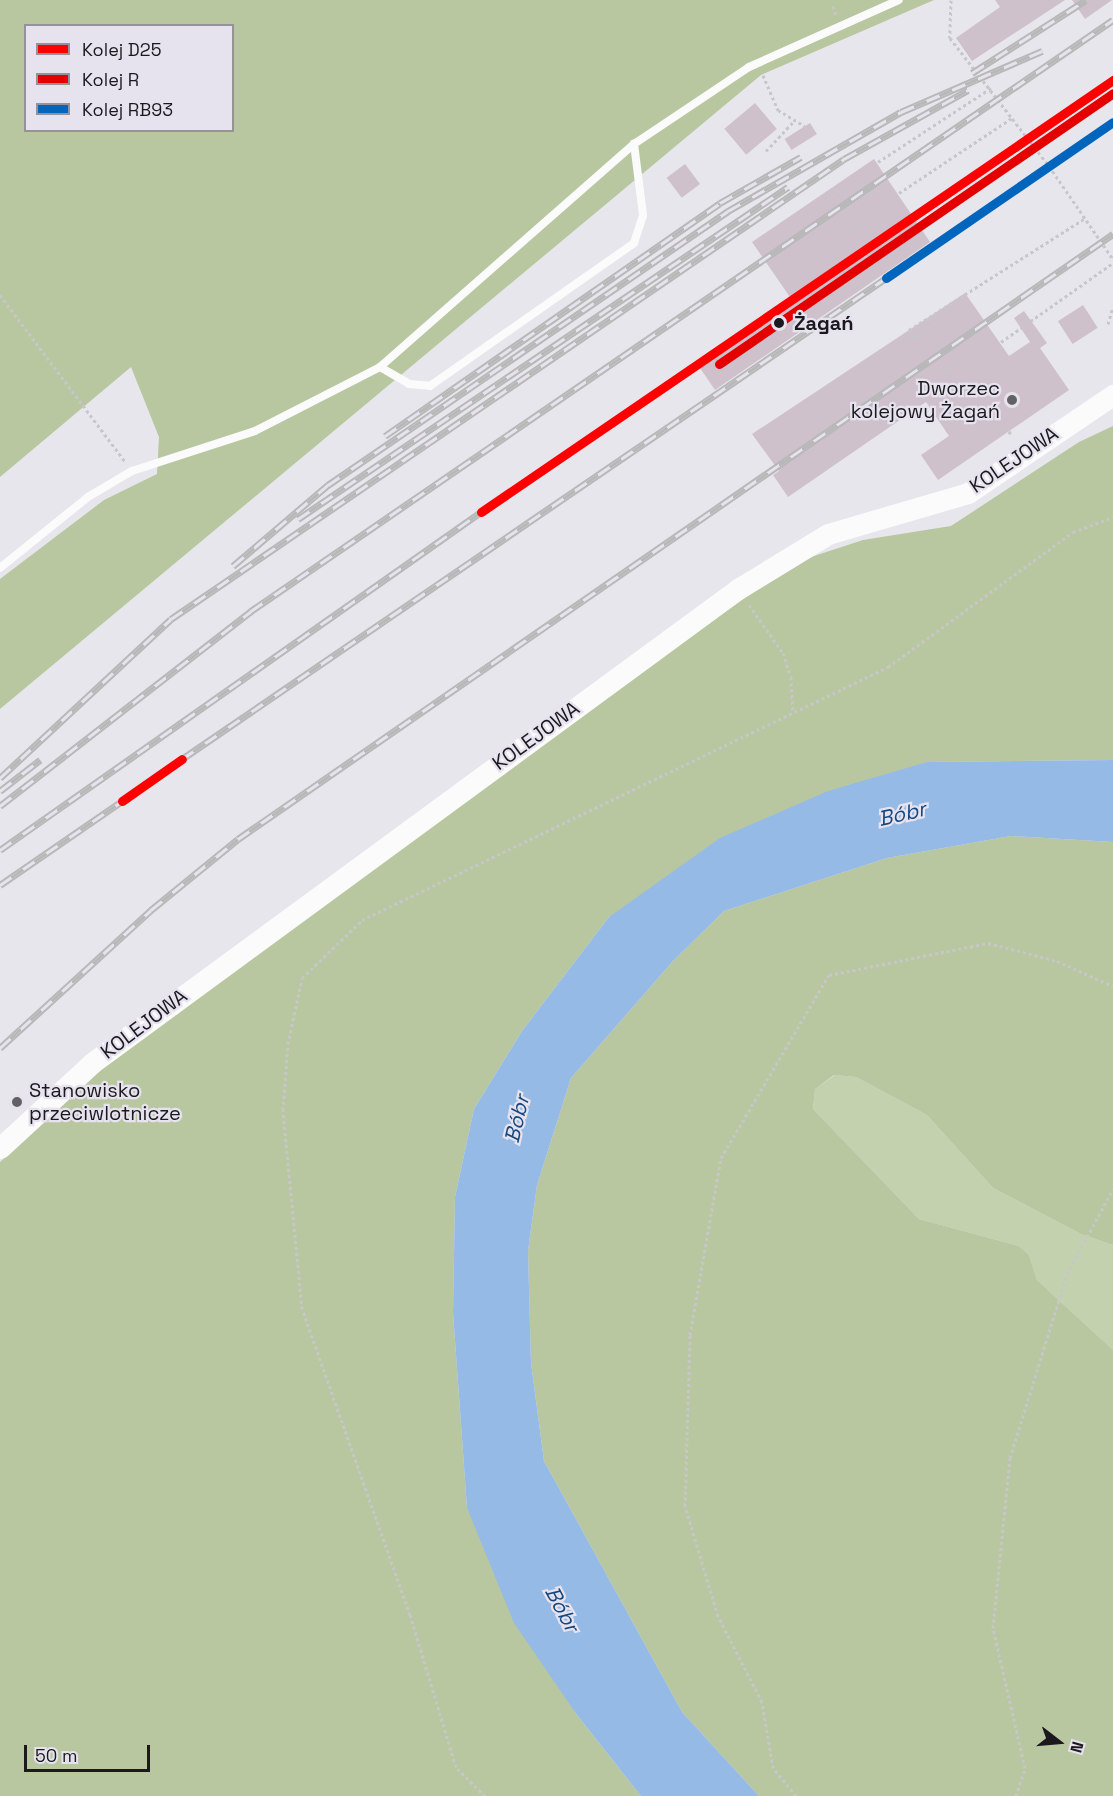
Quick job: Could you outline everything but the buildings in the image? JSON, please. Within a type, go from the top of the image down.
[{"type":"street","name":"KOLEJOWA","points":[[0,1148],[102,1056],[765,571],[837,531],[968,493],[1113,395]]},
{"type":"lane","points":[[0,568],[88,497],[132,471],[255,430],[380,367],[634,144],[759,63],[899,0]]},
{"type":"lane","points":[[380,367],[409,384],[430,386],[634,243],[642,215],[634,144]]},
{"type":"path","points":[[951,0],[950,38],[991,88],[1113,261],[1001,342]]},
{"type":"path","points":[[759,63],[770,99],[805,126]]},
{"type":"path","points":[[878,162],[991,88]]},
{"type":"path","points":[[899,193],[1012,118]]},
{"type":"path","points":[[766,151],[795,120]]},
{"type":"path","points":[[921,225],[1034,148]]},
{"type":"path","points":[[827,200],[846,187]]},
{"type":"path","points":[[848,231],[867,218]]},
{"type":"path","points":[[936,323],[913,338],[909,330],[1084,219]]},
{"type":"path","points":[[872,265],[890,253]]},
{"type":"path","points":[[0,295],[132,471]]},
{"type":"path","points":[[1108,324],[1113,307]]},
{"type":"path","points":[[945,370],[961,360]]},
{"type":"path","points":[[485,1796],[456,1767],[396,1572],[302,1309],[283,1110],[288,1044],[302,978],[362,920],[888,667],[1073,532],[1113,517]]},
{"type":"path","points":[[744,597],[783,653],[791,677],[793,711]]},
{"type":"path","points":[[796,1796],[773,1767],[762,1702],[718,1616],[685,1506],[690,1335],[721,1158],[829,975],[988,944],[1057,961],[1113,986]]},
{"type":"path","points":[[1016,1796],[1025,1768],[993,1628],[1010,1458],[1067,1275],[1113,1189]]},
{"type":"green space","points":[[0,0],[934,0],[761,75],[0,709],[0,579],[104,500],[157,474],[159,437],[131,367],[0,477]]},
{"type":"green space","points":[[1113,426],[1113,760],[927,762],[609,917],[522,1031],[474,1109],[455,1197],[453,1313],[467,1508],[577,1715],[641,1796],[0,1796],[0,1162],[102,1069],[627,679],[781,573],[811,557],[863,540],[951,526],[1079,442]]},
{"type":"green space","points":[[1011,836],[1113,842],[1113,1245],[1081,1234],[993,1188],[927,1115],[856,1077],[834,1075],[815,1089],[813,1109],[919,1219],[1019,1246],[1029,1255],[1037,1280],[1113,1350],[1113,1796],[759,1796],[682,1712],[544,1461],[531,1363],[528,1251],[537,1185],[571,1078],[673,961],[724,911],[887,858]]},
{"type":"green space","points":[[835,1075],[856,1077],[927,1115],[993,1188],[1081,1234],[1113,1245],[1113,1350],[1037,1280],[1029,1255],[1019,1246],[919,1219],[813,1109],[815,1089]]},
{"type":"water","name":"Bóbr","points":[[1113,760],[1113,842],[1011,836],[887,858],[724,911],[673,961],[571,1078],[537,1185],[528,1251],[531,1363],[544,1461],[682,1712],[759,1796],[641,1796],[577,1715],[514,1623],[467,1508],[453,1313],[455,1197],[474,1109],[522,1031],[609,917],[720,838],[828,791],[927,762]]},
{"type":"railway","points":[[972,73],[1086,0]]},
{"type":"railway","points":[[0,806],[251,611],[1113,20]]},
{"type":"railway","points":[[233,566],[328,485],[728,211],[901,112],[1042,51]]},
{"type":"railway","points":[[0,778],[171,619],[844,159],[968,90]]},
{"type":"railway","points":[[385,436],[720,203],[801,157]]},
{"type":"railway","points":[[298,519],[788,187]]},
{"type":"railway","points":[[0,1048],[151,910],[238,839],[1113,234]]},
{"type":"railway","points":[[182,759],[886,278]]},
{"type":"railway","points":[[0,850],[481,512]]},
{"type":"railway","points":[[0,791],[40,760]]},
{"type":"railway","points":[[0,885],[122,801]]},
{"type":"rail line","name":"D25","points":[[481,512],[1113,80]]},
{"type":"rail line","name":"R","points":[[719,364],[1113,93]]},
{"type":"rail line","name":"RB93","points":[[886,278],[1113,122]]},
{"type":"rail line","name":"D25","points":[[122,801],[182,759]]},
{"type":"place","name":"Żagań","points":[[779,323]]},
{"type":"place","name":"Dworzec kolejowy Żagań","points":[[1012,400]]},
{"type":"place","name":"Stanowisko przeciwlotnicze","points":[[17,1102]]}]
